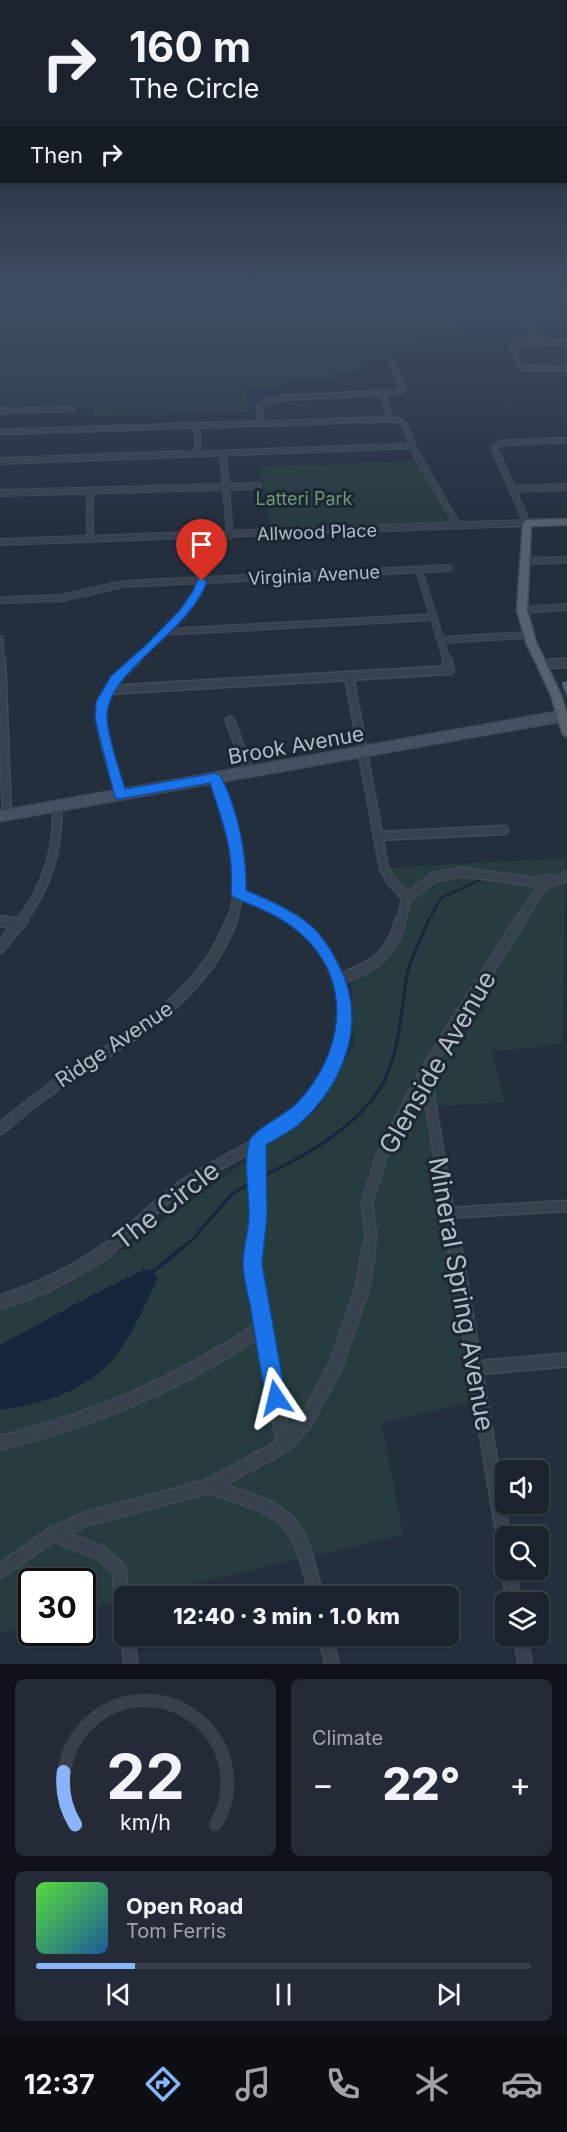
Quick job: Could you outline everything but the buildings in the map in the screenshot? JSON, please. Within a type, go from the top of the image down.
[{"type":"main road","points":[[567,522],[527,524],[522,610],[528,635],[554,691],[567,733]]},
{"type":"main road","name":"Brook Avenue","points":[[4,815],[564,718]]},
{"type":"street","points":[[262,423],[259,407],[267,400],[307,395],[400,392],[403,389],[396,371]]},
{"type":"street","points":[[383,393],[390,419]]},
{"type":"street","points":[[0,411],[71,409]]},
{"type":"street","points":[[0,432],[390,419],[404,424],[411,446],[458,526]]},
{"type":"street","points":[[197,425],[198,454]]},
{"type":"street","points":[[527,524],[494,448],[498,443],[567,440]]},
{"type":"street","points":[[0,461],[411,446]]},
{"type":"street","points":[[223,453],[230,535]]},
{"type":"street","points":[[0,493],[258,486]]},
{"type":"street","points":[[512,489],[567,487]]},
{"type":"street","points":[[90,490],[90,539]]},
{"type":"street","name":"Allwood Place","points":[[0,542],[527,524]]},
{"type":"street","points":[[120,795],[101,719],[101,707],[115,679],[165,632],[194,598],[202,581],[205,567],[201,536]]},
{"type":"street","points":[[525,561],[567,560]]},
{"type":"street","name":"Virginia Avenue","points":[[0,600],[61,598],[123,584],[450,568]]},
{"type":"street","points":[[108,690],[450,670],[419,570]]},
{"type":"street","points":[[522,610],[567,607]]},
{"type":"street","points":[[165,632],[434,617]]},
{"type":"street","points":[[441,639],[528,635]]},
{"type":"street","points":[[0,639],[2,711],[6,739],[3,751],[4,815]]},
{"type":"street","points":[[542,664],[567,663]]},
{"type":"street","points":[[349,676],[384,868],[391,882],[407,897]]},
{"type":"street","points":[[230,721],[249,772]]},
{"type":"street","name":"Ridge Avenue","points":[[0,1129],[52,1086],[132,1037],[174,1006],[207,967],[219,948],[234,916],[240,865],[234,834],[215,778]]},
{"type":"street","points":[[0,947],[36,898],[51,864],[59,832],[57,806]]},
{"type":"street","points":[[379,836],[504,830]]},
{"type":"street","points":[[338,980],[373,965],[388,948],[400,924],[407,897],[434,877],[462,872],[536,882],[567,875]]},
{"type":"street","name":"Glenside Avenue","points":[[0,1571],[53,1534],[86,1519],[209,1486],[284,1445],[306,1421],[323,1391],[350,1331],[362,1289],[371,1236],[367,1202],[382,1155],[425,1072],[542,886],[567,875]]},
{"type":"street","name":"The Circle","points":[[0,1302],[40,1288],[90,1263],[182,1186],[288,1122],[303,1108],[330,1072],[343,1040],[345,1012],[338,980],[326,955],[307,930],[284,914],[238,893]]},
{"type":"street","points":[[0,921],[19,924]]},
{"type":"street","name":"Mineral Spring Avenue","points":[[425,1072],[501,1526]]},
{"type":"street","points":[[257,1141],[258,1216],[252,1264],[284,1445]]},
{"type":"street","points":[[447,1213],[567,1206]]},
{"type":"street","points":[[0,1443],[58,1429],[130,1401],[200,1368],[263,1328]]},
{"type":"street","points":[[474,1368],[567,1360]]},
{"type":"street","points":[[209,1486],[270,1509],[285,1519],[295,1529],[302,1542],[313,1586]]},
{"type":"street","points":[[53,1534],[101,1553],[119,1569],[121,1586]]},
{"type":"street","points":[[129,1646],[131,1664]]},
{"type":"street","points":[[328,1646],[332,1664]]},
{"type":"street","points":[[522,1646],[525,1664]]},
{"type":"green space","points":[[0,371],[365,372],[334,373],[335,380],[283,382],[284,387],[246,389],[248,412],[93,416],[93,406],[0,408]]},
{"type":"green space","name":"Latteri Park","points":[[415,461],[451,524],[271,531],[261,467]]},
{"type":"green space","points":[[566,858],[562,1044],[493,1052],[505,1102],[423,1107],[479,1400],[382,1423],[403,1535],[183,1586],[114,1586],[114,1603],[96,1608],[96,1568],[18,1568],[18,1629],[0,1634],[0,1311],[69,1284],[123,1250],[315,1111],[325,1098],[354,1044],[351,979],[375,962],[407,896],[384,868]]},
{"type":"water","points":[[145,1269],[158,1277],[128,1337],[105,1368],[82,1385],[56,1397],[0,1410],[0,1345]]},
{"type":"waterway","points":[[429,920],[441,898],[482,879]]},
{"type":"waterway","points":[[260,1178],[330,1139],[361,1112],[374,1097],[384,1081],[394,1056],[409,968],[429,920]]},
{"type":"waterway","points":[[181,1249],[192,1240],[232,1194],[252,1182]]},
{"type":"waterway","points":[[151,1273],[182,1248]]},
{"type":"route","points":[[202,581],[199,592],[183,612],[150,648],[115,679],[102,702],[101,719],[120,795],[215,778],[234,834],[240,865],[238,893],[271,907],[307,930],[326,955],[338,978],[345,1012],[345,1025],[343,1040],[330,1072],[321,1088],[303,1108],[288,1122],[257,1141],[255,1161],[258,1182],[258,1216],[252,1264],[276,1398]]}]
